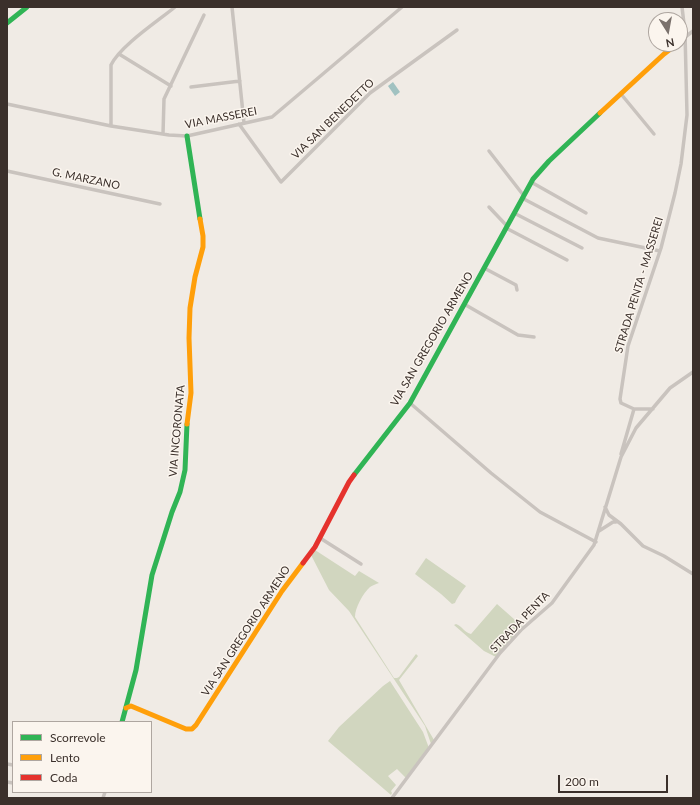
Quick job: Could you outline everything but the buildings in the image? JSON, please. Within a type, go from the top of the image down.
[{"type":"street","points":[[7,23],[27,7]]},
{"type":"street","points":[[111,126],[111,65],[118,54],[175,7]]},
{"type":"street","points":[[232,7],[244,123]]},
{"type":"street","name":"VIA MASSEREI","points":[[7,104],[111,126],[187,136],[272,117],[402,7]]},
{"type":"street","points":[[163,134],[164,99],[204,15]]},
{"type":"street","name":"VIA SAN BENEDETTO","points":[[239,124],[281,182],[370,93],[457,30]]},
{"type":"street","name":"VIA SAN GREGORIO ARMENO","points":[[126,708],[132,706],[186,729],[192,729],[196,725],[282,591],[320,538],[349,482],[410,403],[531,182],[549,161],[668,52]]},
{"type":"street","name":"STRADA PENTA - MASSEREI","points":[[634,409],[621,403],[620,399],[628,346],[660,251],[675,192],[685,138],[687,115],[685,52]]},
{"type":"street","points":[[118,54],[171,86]]},
{"type":"street","points":[[191,87],[240,82]]},
{"type":"street","points":[[621,94],[654,134]]},
{"type":"street","name":"VIA INCORONATA","points":[[122,721],[136,670],[152,575],[180,492],[185,470],[186,428],[191,398],[189,338],[190,308],[194,277],[203,247],[203,236],[187,136]]},
{"type":"street","points":[[489,151],[523,197],[598,238],[660,251]]},
{"type":"street","name":"G. MARZANO","points":[[7,171],[160,204]]},
{"type":"street","points":[[531,182],[586,214]]},
{"type":"street","points":[[488,207],[506,227],[566,260]]},
{"type":"street","points":[[514,212],[582,248]]},
{"type":"street","points":[[484,268],[516,286],[517,290]]},
{"type":"street","points":[[464,304],[518,335],[534,337]]},
{"type":"street","name":"STRADA PENTA","points":[[392,798],[500,653],[521,630],[552,603],[596,542],[605,507],[621,457],[636,428],[670,388],[693,372]]},
{"type":"street","points":[[410,403],[491,473],[540,512],[596,542]]},
{"type":"street","points":[[621,457],[622,447],[634,409],[653,409]]},
{"type":"street","points":[[605,507],[609,515],[621,524],[647,549],[664,556],[693,574]]},
{"type":"street","points":[[599,531],[613,522],[617,522]]},
{"type":"street","points":[[320,538],[361,564]]},
{"type":"green space","points":[[315,550],[355,576],[359,571],[379,583],[370,587],[365,593],[358,605],[355,617],[394,678],[399,677],[416,654],[418,656],[399,680],[434,740],[431,744],[425,726],[349,611],[329,590],[311,555]]},
{"type":"green space","points":[[426,558],[466,586],[455,603],[452,604],[415,574]]},
{"type":"green space","points":[[497,604],[523,627],[496,657],[484,651],[454,625],[458,625],[471,634]]},
{"type":"green space","points":[[390,681],[423,732],[429,748],[406,778],[397,769],[388,776],[396,785],[391,791],[391,795],[328,741],[339,727]]},
{"type":"water","points":[[393,82],[400,92],[395,96],[388,86]]},
{"type":"traffic: fast","points":[[7,23],[27,7]]},
{"type":"traffic: fast","points":[[354,475],[410,403],[533,179],[549,161],[600,113]]},
{"type":"traffic: fast","points":[[187,136],[200,219]]},
{"type":"traffic: fast","points":[[122,721],[136,670],[152,575],[180,492],[185,470],[187,424]]},
{"type":"traffic: slow","points":[[600,113],[667,52]]},
{"type":"traffic: slow","points":[[187,424],[191,393],[189,338],[190,308],[195,277],[203,247],[200,219]]},
{"type":"traffic: slow","points":[[126,708],[131,706],[186,729],[192,729],[282,591],[303,563]]},
{"type":"traffic: jam","points":[[303,563],[315,547],[354,475]]}]
